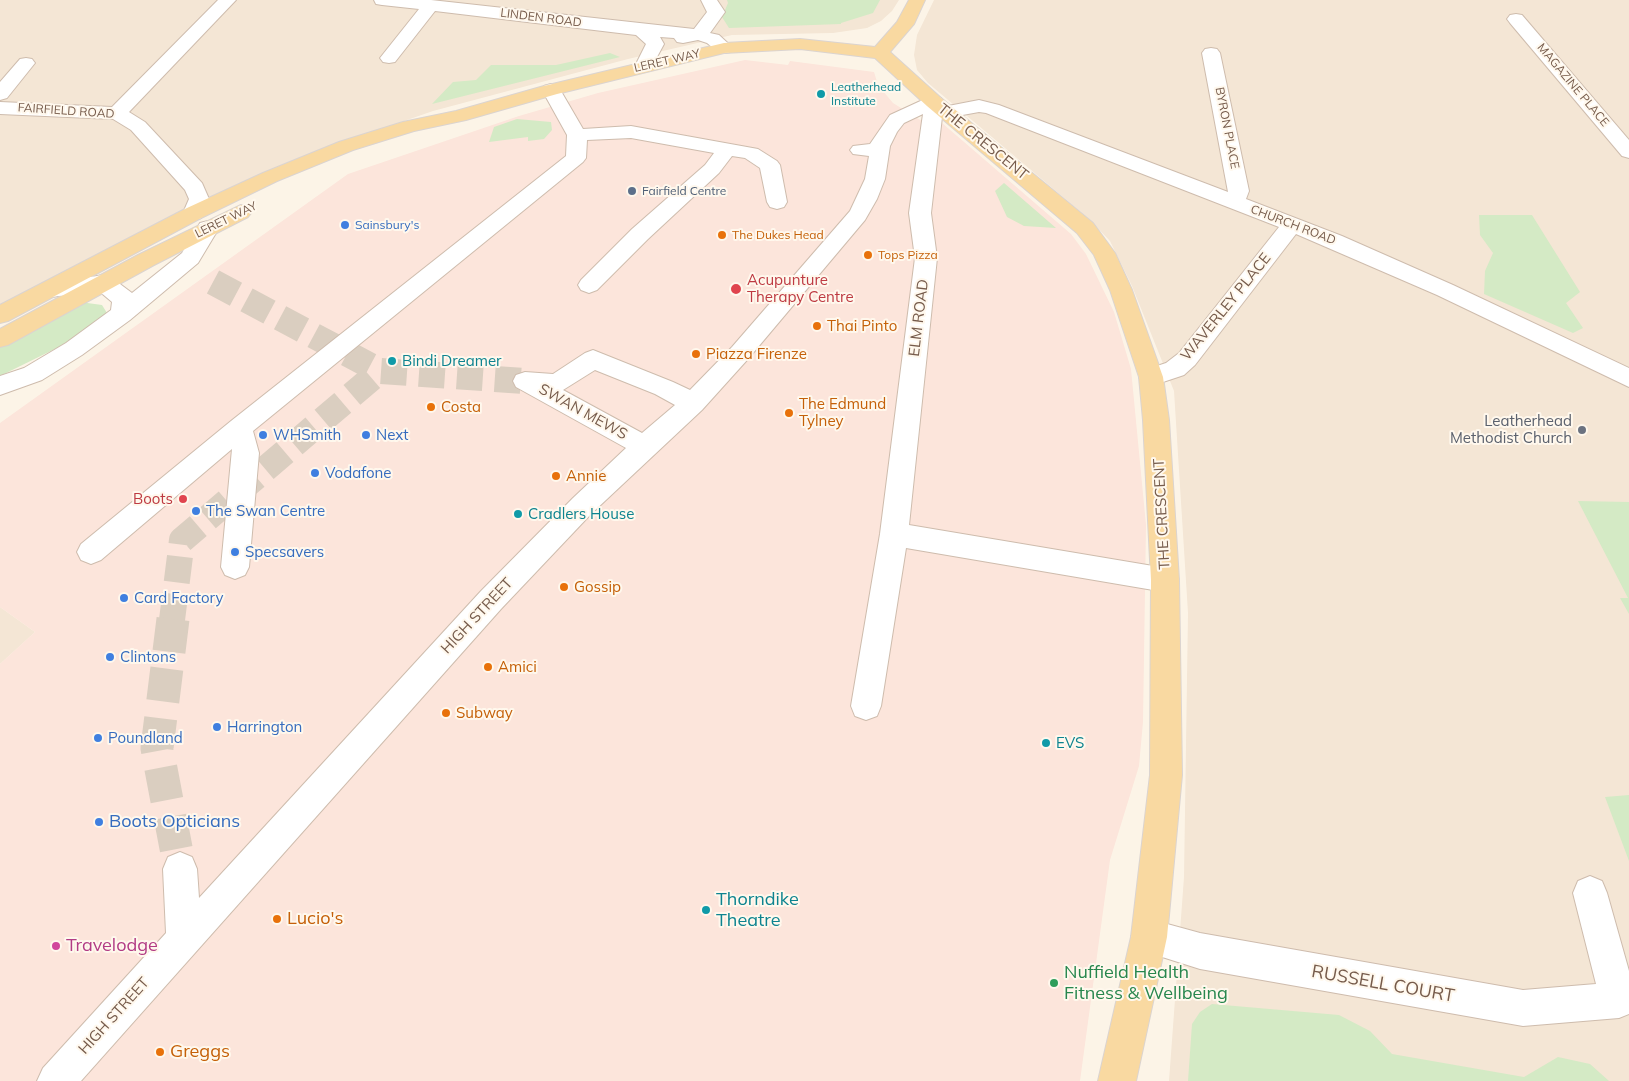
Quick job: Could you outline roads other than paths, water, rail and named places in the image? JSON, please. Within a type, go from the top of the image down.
[{"type":"main road","points":[[880,53],[906,24],[917,0]]},
{"type":"main road","name":"LERET WAY","points":[[0,340],[104,283],[270,177],[346,146],[410,126],[459,116],[644,66],[724,48],[786,44],[838,47],[880,53]]},
{"type":"main road","name":"THE CRESCENT","points":[[880,53],[940,107],[1085,228],[1104,253],[1121,290],[1151,377],[1156,420],[1165,580],[1166,775],[1149,937],[1117,1081]]},
{"type":"main road","name":"LERET WAY","points":[[0,315],[50,289],[201,221]]},
{"type":"street","points":[[117,113],[228,0]]},
{"type":"street","name":"LINDEN ROAD","points":[[382,0],[698,35],[713,39],[724,48]]},
{"type":"street","points":[[655,44],[698,35],[716,12],[709,0]]},
{"type":"street","points":[[388,58],[431,5]]},
{"type":"street","name":"MAGAZINE PLACE","points":[[1516,18],[1629,152]]},
{"type":"street","points":[[640,30],[652,38],[655,44]]},
{"type":"street","points":[[644,66],[655,44]]},
{"type":"street","name":"BYRON PLACE","points":[[1211,53],[1240,192],[1234,202]]},
{"type":"street","points":[[0,94],[26,63]]},
{"type":"street","points":[[92,552],[240,428],[576,158],[578,135],[561,110],[552,90]]},
{"type":"street","name":"CHURCH ROAD","points":[[870,148],[897,119],[940,107],[979,106],[992,109],[1334,241],[1445,290],[1629,378]]},
{"type":"street","name":"ELM ROAD","points":[[866,706],[894,534],[926,258],[920,213],[940,107]]},
{"type":"street","name":"FAIRFIELD ROAD","points":[[0,108],[117,113],[138,126],[195,188],[199,199],[201,221]]},
{"type":"street","points":[[578,135],[631,132],[751,153],[770,166],[777,202]]},
{"type":"street","points":[[589,285],[640,234],[712,169],[728,148]]},
{"type":"street","name":"HIGH STREET","points":[[56,1081],[491,600],[582,506],[693,404],[740,353],[858,214],[867,199],[875,179],[870,148]]},
{"type":"street","points":[[0,398],[33,374],[74,349],[122,314],[190,258],[201,221]]},
{"type":"street","name":"WAVERLEY PLACE","points":[[1151,377],[1175,369],[1187,359],[1292,225]]},
{"type":"street","points":[[50,289],[104,283],[124,299],[122,314]]},
{"type":"street","name":"SWAN MEWS","points":[[644,447],[526,381],[557,382],[593,359],[664,388],[693,404]]},
{"type":"street","points":[[0,386],[33,374]]},
{"type":"street","points":[[235,567],[246,453],[240,428]]},
{"type":"street","points":[[894,534],[1120,574],[1165,580]]},
{"type":"street","points":[[180,869],[184,938]]},
{"type":"street","name":"RUSSELL COURT","points":[[1149,937],[1200,951],[1523,1008],[1624,1009],[1590,893]]},
{"type":"tunnel","points":[[213,282],[380,371]]},
{"type":"tunnel","points":[[172,620],[182,540],[380,371]]},
{"type":"tunnel","points":[[380,371],[525,381]]},
{"type":"tunnel","points":[[173,619],[157,748],[180,869]]},
{"type":"place","name":"Leatherhead Institute","points":[[821,94]]},
{"type":"place","name":"Fairfield Centre","points":[[632,191]]},
{"type":"place","name":"Sainsbury's","points":[[345,225]]},
{"type":"place","name":"The Dukes Head","points":[[722,235]]},
{"type":"place","name":"Tops Pizza","points":[[868,255]]},
{"type":"place","name":"Acupunture Therapy Centre","points":[[736,289]]},
{"type":"place","name":"Thai Pinto","points":[[817,326]]},
{"type":"place","name":"Piazza Firenze","points":[[696,354]]},
{"type":"place","name":"Bindi Dreamer","points":[[392,361]]},
{"type":"place","name":"Costa","points":[[431,407]]},
{"type":"place","name":"The Edmund Tylney","points":[[789,413]]},
{"type":"place","name":"Leatherhead Methodist Church","points":[[1582,430]]},
{"type":"place","name":"WHSmith","points":[[263,435]]},
{"type":"place","name":"Next","points":[[366,435]]},
{"type":"place","name":"Vodafone","points":[[315,473]]},
{"type":"place","name":"Annie","points":[[556,476]]},
{"type":"place","name":"Boots","points":[[183,499]]},
{"type":"place","name":"The Swan Centre","points":[[196,511]]},
{"type":"place","name":"Cradlers House","points":[[518,514]]},
{"type":"place","name":"Specsavers","points":[[235,552]]},
{"type":"place","name":"Gossip","points":[[564,587]]},
{"type":"place","name":"Card Factory","points":[[124,598]]},
{"type":"place","name":"Clintons","points":[[110,657]]},
{"type":"place","name":"Amici","points":[[488,667]]},
{"type":"place","name":"Subway","points":[[446,713]]},
{"type":"place","name":"Harrington","points":[[217,727]]},
{"type":"place","name":"Poundland","points":[[98,738]]},
{"type":"place","name":"EVS","points":[[1046,743]]},
{"type":"place","name":"Boots Opticians","points":[[99,822]]},
{"type":"place","name":"Thorndike Theatre","points":[[706,910]]},
{"type":"place","name":"Lucio's","points":[[277,919]]},
{"type":"place","name":"Travelodge","points":[[56,946]]},
{"type":"place","name":"Nuffield Health Fitness & Wellbeing","points":[[1054,983]]},
{"type":"place","name":"Greggs","points":[[160,1052]]}]
